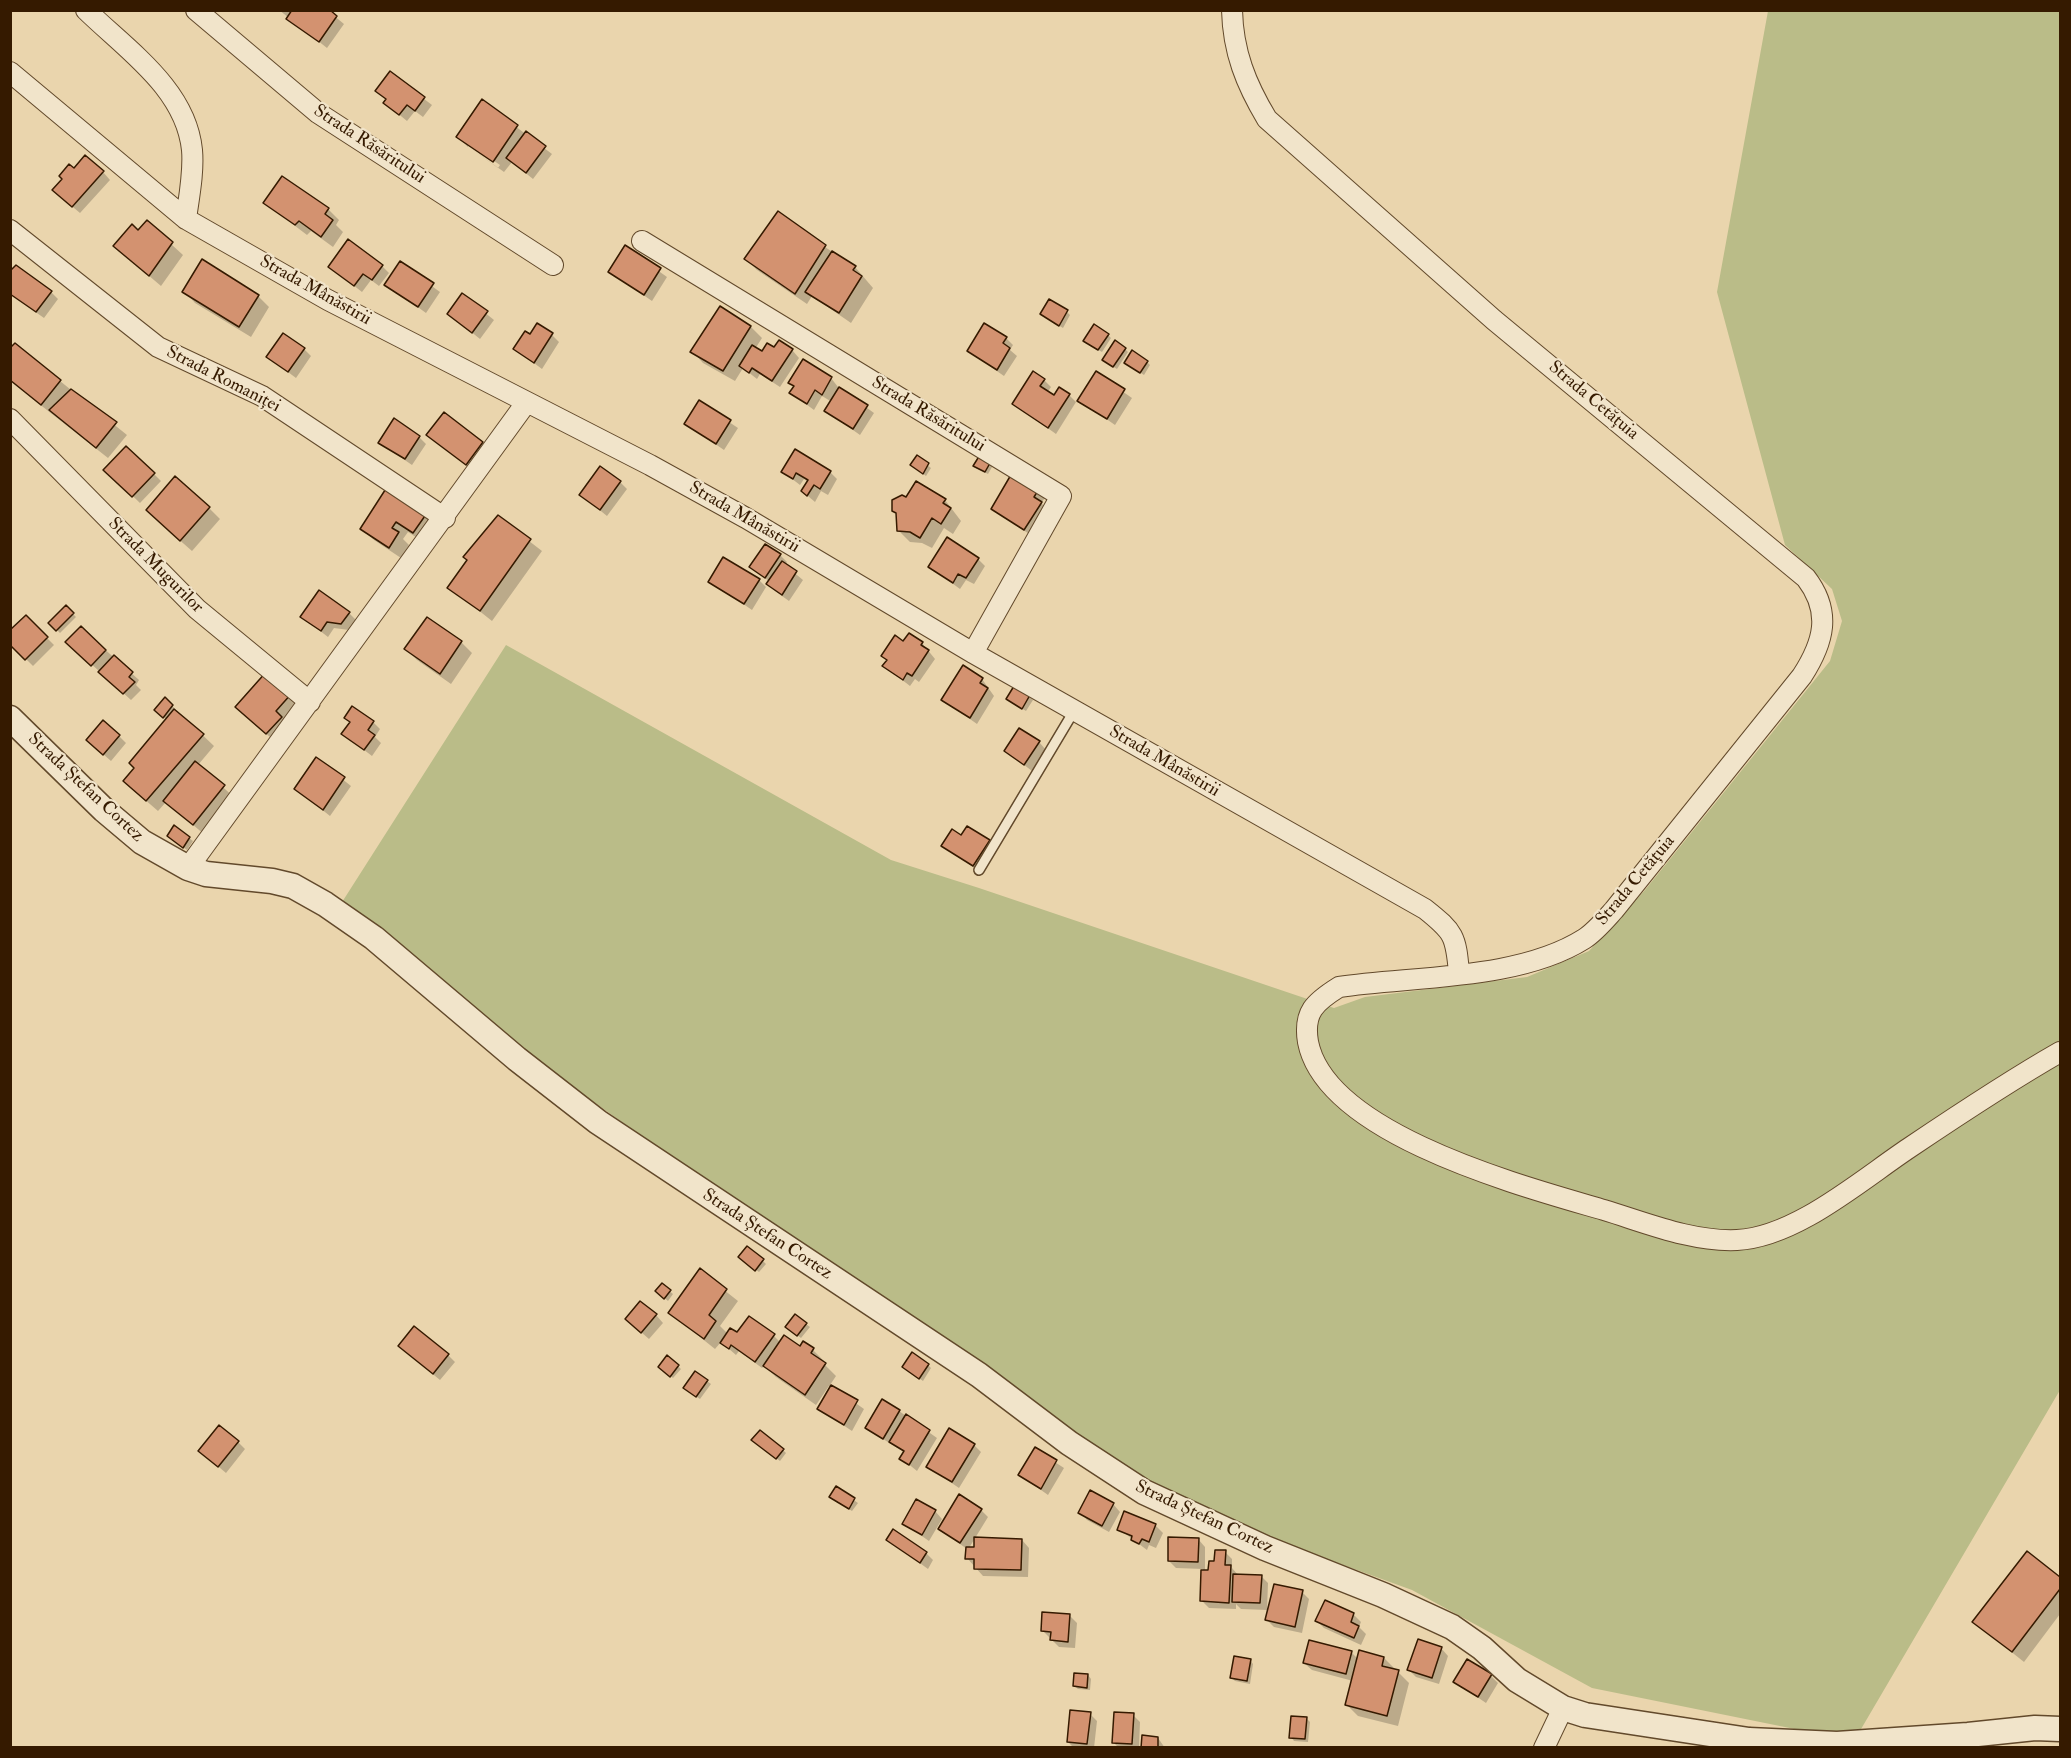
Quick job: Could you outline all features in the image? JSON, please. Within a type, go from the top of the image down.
[{"type":"street","points":[[86,10],[170,92],[182,112],[189,130],[192,153],[186,219]]},
{"type":"street","name":"Strada Răsăritului","points":[[196,10],[318,113],[553,265]]},
{"type":"street","name":"Strada Cetățuia","points":[[1232,10],[1236,51],[1244,77],[1267,119],[1494,320],[1806,578],[1818,593],[1822,611],[1821,638],[1802,676],[1614,910],[1586,938],[1544,958],[1503,968],[1339,987],[1316,1002],[1305,1026],[1311,1054],[1329,1083],[1358,1110],[1453,1162],[1553,1195],[1702,1238],[1738,1240],[1785,1230],[1933,1132],[2061,1052]]},
{"type":"street","name":"Strada Mânăstirii","points":[[10,72],[186,219],[328,300],[746,518],[973,653],[1425,909],[1448,927],[1457,946],[1459,973]]},
{"type":"street","name":"Strada Romaniței","points":[[10,230],[158,347],[262,396],[445,518]]},
{"type":"street","name":"Strada Răsăritului","points":[[642,241],[1061,496],[973,653]]},
{"type":"street","points":[[188,868],[445,518],[526,403]]},
{"type":"street","name":"Strada Mugurilor","points":[[10,419],[197,609],[310,702]]},
{"type":"street","name":"Strada Ștefan Cortez","points":[[10,718],[111,817],[142,842],[188,868],[206,874],[272,881],[293,886],[317,899],[374,938],[517,1059],[598,1122],[979,1375],[1069,1443],[1125,1480],[1144,1492],[1265,1548],[1383,1595],[1452,1627],[1482,1648],[1517,1680],[1563,1708],[1585,1715],[1729,1738],[1837,1746],[2035,1728],[2061,1729]]},
{"type":"street","points":[[1544,1748],[1563,1708]]},
{"type":"lane","points":[[979,870],[1074,711]]},
{"type":"green space","points":[[1768,11],[2060,11],[2060,1390],[1854,1741],[1592,1688],[1412,1590],[1142,1492],[508,1041],[337,910],[506,645],[891,860],[1334,1008],[1365,997],[1527,977],[1589,951],[1645,890],[1830,661],[1842,621],[1832,589],[1785,545],[1717,292]]},
{"type":"building","points":[[292,10],[330,10],[337,16],[319,42],[286,19]]},
{"type":"building","points":[[390,71],[425,97],[415,111],[407,105],[399,115],[383,103],[386,99],[375,91]]},
{"type":"building","points":[[482,99],[518,125],[493,162],[456,137]]},
{"type":"building","points":[[526,131],[546,146],[526,173],[506,158]]},
{"type":"building","points":[[85,155],[104,171],[72,207],[52,190],[62,179],[59,176],[69,164],[74,168]]},
{"type":"building","points":[[282,176],[329,208],[325,214],[333,220],[321,237],[299,221],[295,225],[263,203]]},
{"type":"building","points":[[778,211],[826,245],[795,294],[744,259]]},
{"type":"building","points":[[147,220],[173,242],[149,276],[113,246],[132,224],[138,230]]},
{"type":"building","points":[[348,239],[383,265],[372,280],[363,274],[354,286],[328,267]]},
{"type":"building","points":[[625,245],[661,268],[644,295],[608,272]]},
{"type":"building","points":[[832,251],[856,266],[853,270],[862,276],[839,313],[805,292]]},
{"type":"building","points":[[202,259],[259,295],[239,327],[182,292]]},
{"type":"building","points":[[400,261],[434,283],[418,307],[384,285]]},
{"type":"building","points":[[16,265],[52,291],[36,312],[10,294],[10,271]]},
{"type":"building","points":[[462,293],[488,311],[472,333],[447,314]]},
{"type":"building","points":[[1049,299],[1068,310],[1059,326],[1040,314]]},
{"type":"building","points":[[720,306],[751,326],[723,371],[690,352]]},
{"type":"building","points":[[537,323],[553,333],[534,363],[513,349],[525,331],[530,334]]},
{"type":"building","points":[[984,323],[1007,337],[1003,343],[1010,348],[997,370],[967,351]]},
{"type":"building","points":[[1094,324],[1109,334],[1098,350],[1083,341]]},
{"type":"building","points":[[283,333],[305,348],[288,372],[266,357]]},
{"type":"building","points":[[779,340],[793,349],[772,381],[752,368],[749,373],[739,366],[752,345],[762,351],[767,343],[774,347]]},
{"type":"building","points":[[1115,340],[1126,348],[1113,367],[1102,360]]},
{"type":"building","points":[[15,343],[61,380],[41,405],[10,380],[10,348]]},
{"type":"building","points":[[1132,350],[1148,361],[1140,373],[1124,363]]},
{"type":"building","points":[[803,359],[832,377],[822,395],[815,390],[807,404],[789,393],[794,386],[788,383]]},
{"type":"building","points":[[1033,371],[1045,379],[1040,386],[1054,395],[1059,387],[1070,394],[1048,428],[1012,404]]},
{"type":"building","points":[[1096,371],[1125,389],[1107,419],[1077,401]]},
{"type":"building","points":[[839,387],[868,405],[853,429],[824,411]]},
{"type":"building","points":[[71,389],[117,422],[96,448],[49,410]]},
{"type":"building","points":[[699,400],[731,420],[716,444],[684,424]]},
{"type":"building","points":[[444,412],[483,442],[466,465],[426,435]]},
{"type":"building","points":[[394,418],[420,436],[405,459],[378,443]]},
{"type":"building","points":[[126,446],[155,473],[132,497],[103,470]]},
{"type":"building","points":[[795,449],[831,471],[820,489],[814,485],[807,496],[801,491],[808,480],[796,473],[793,479],[781,472]]},
{"type":"building","points":[[983,450],[994,456],[985,472],[973,466]]},
{"type":"building","points":[[917,455],[929,463],[923,474],[910,465]]},
{"type":"building","points":[[600,466],[621,481],[600,510],[579,495]]},
{"type":"building","points":[[1012,473],[1039,489],[1034,497],[1042,502],[1024,530],[991,509]]},
{"type":"building","points":[[175,476],[210,507],[180,541],[146,510]]},
{"type":"building","points":[[916,481],[946,499],[943,503],[951,508],[941,524],[932,518],[920,538],[910,532],[897,531],[896,513],[892,511],[892,500],[902,495],[906,497]]},
{"type":"building","points":[[387,487],[427,513],[413,533],[396,522],[392,528],[399,532],[389,548],[360,529]]},
{"type":"building","points":[[498,515],[531,539],[480,611],[447,588],[467,560],[463,557]]},
{"type":"building","points":[[947,537],[979,558],[966,578],[958,574],[953,583],[928,567]]},
{"type":"building","points":[[765,544],[781,554],[765,578],[749,567]]},
{"type":"building","points":[[723,557],[760,579],[744,604],[708,582]]},
{"type":"building","points":[[782,561],[797,571],[782,595],[766,584]]},
{"type":"building","points":[[319,590],[350,612],[341,624],[327,622],[321,631],[300,617]]},
{"type":"building","points":[[66,605],[74,613],[56,631],[48,623]]},
{"type":"building","points":[[26,615],[48,637],[25,660],[10,645],[10,630]]},
{"type":"building","points":[[427,617],[462,641],[440,674],[404,649]]},
{"type":"building","points":[[81,626],[106,650],[91,666],[65,642]]},
{"type":"building","points":[[909,633],[923,642],[921,645],[929,650],[912,676],[907,673],[903,680],[882,666],[887,660],[881,656],[895,635],[903,641]]},
{"type":"building","points":[[114,655],[133,672],[129,677],[135,682],[123,694],[98,672]]},
{"type":"building","points":[[963,665],[983,678],[980,683],[988,688],[970,718],[941,700]]},
{"type":"building","points":[[267,671],[292,693],[276,711],[282,717],[266,734],[235,707]]},
{"type":"building","points":[[1014,686],[1030,695],[1022,709],[1006,699]]},
{"type":"building","points":[[165,697],[173,705],[163,718],[154,710]]},
{"type":"building","points":[[352,706],[374,721],[368,730],[375,735],[364,750],[341,734],[350,722],[344,718]]},
{"type":"building","points":[[174,709],[204,734],[146,801],[123,781],[134,768],[129,763]]},
{"type":"building","points":[[103,720],[120,735],[103,755],[86,740]]},
{"type":"building","points":[[1019,728],[1040,741],[1024,765],[1004,751]]},
{"type":"building","points":[[316,757],[345,777],[323,810],[294,789]]},
{"type":"building","points":[[195,761],[225,785],[193,825],[163,801]]},
{"type":"building","points":[[174,825],[190,837],[183,848],[167,836]]},
{"type":"building","points":[[967,826],[990,840],[973,866],[941,846],[952,829],[961,835]]},
{"type":"building","points":[[747,1246],[764,1259],[755,1271],[738,1257]]},
{"type":"building","points":[[700,1268],[727,1289],[709,1315],[716,1321],[704,1339],[668,1313]]},
{"type":"building","points":[[662,1283],[671,1290],[664,1299],[655,1291]]},
{"type":"building","points":[[640,1301],[657,1314],[641,1333],[625,1319]]},
{"type":"building","points":[[795,1314],[807,1323],[797,1336],[785,1327]]},
{"type":"building","points":[[749,1316],[775,1334],[755,1362],[731,1345],[729,1349],[720,1343],[730,1328],[737,1332]]},
{"type":"building","points":[[414,1326],[449,1354],[433,1374],[398,1346]]},
{"type":"building","points":[[784,1335],[800,1346],[803,1341],[814,1348],[811,1353],[826,1363],[805,1395],[763,1366]]},
{"type":"building","points":[[912,1352],[929,1364],[919,1379],[902,1367]]},
{"type":"building","points":[[667,1355],[679,1365],[670,1377],[658,1367]]},
{"type":"building","points":[[695,1371],[708,1380],[696,1397],[683,1388]]},
{"type":"building","points":[[831,1385],[858,1400],[844,1425],[817,1409]]},
{"type":"building","points":[[882,1399],[900,1410],[883,1439],[865,1428]]},
{"type":"building","points":[[906,1414],[930,1430],[909,1465],[899,1459],[904,1451],[889,1442]]},
{"type":"building","points":[[219,1425],[239,1441],[218,1467],[198,1451]]},
{"type":"building","points":[[949,1428],[975,1444],[952,1482],[926,1467]]},
{"type":"building","points":[[760,1430],[784,1449],[776,1459],[751,1440]]},
{"type":"building","points":[[1035,1447],[1057,1460],[1041,1489],[1018,1475]]},
{"type":"building","points":[[836,1486],[855,1498],[849,1509],[829,1497]]},
{"type":"building","points":[[1090,1490],[1114,1503],[1102,1526],[1078,1513]]},
{"type":"building","points":[[959,1494],[982,1509],[960,1543],[938,1529]]},
{"type":"building","points":[[916,1499],[936,1510],[922,1535],[902,1524]]},
{"type":"building","points":[[1124,1511],[1156,1524],[1149,1542],[1142,1539],[1139,1544],[1131,1540],[1132,1536],[1117,1530]]},
{"type":"building","points":[[893,1529],[927,1552],[920,1563],[886,1540]]},
{"type":"building","points":[[974,1537],[1022,1539],[1021,1570],[974,1569],[974,1559],[965,1559],[966,1547],[974,1547]]},
{"type":"building","points":[[1168,1537],[1199,1538],[1198,1562],[1168,1561]]},
{"type":"building","points":[[1215,1550],[1226,1550],[1225,1565],[1231,1565],[1229,1603],[1200,1601],[1201,1570],[1208,1570],[1209,1561],[1214,1561]]},
{"type":"building","points":[[2027,1551],[2060,1577],[2060,1589],[2012,1652],[1972,1622]]},
{"type":"building","points":[[1233,1574],[1262,1575],[1260,1603],[1232,1602]]},
{"type":"building","points":[[1274,1584],[1303,1590],[1295,1627],[1265,1620]]},
{"type":"building","points":[[1325,1600],[1354,1613],[1351,1622],[1359,1626],[1354,1638],[1315,1621]]},
{"type":"building","points":[[1042,1612],[1070,1614],[1068,1642],[1050,1640],[1051,1632],[1041,1631]]},
{"type":"building","points":[[1418,1639],[1442,1647],[1432,1678],[1407,1670]]},
{"type":"building","points":[[1309,1640],[1352,1651],[1346,1674],[1303,1663]]},
{"type":"building","points":[[1359,1650],[1384,1657],[1382,1666],[1399,1670],[1387,1716],[1345,1705]]},
{"type":"building","points":[[1234,1656],[1251,1659],[1247,1681],[1230,1678]]},
{"type":"building","points":[[1467,1659],[1492,1674],[1478,1697],[1453,1682]]},
{"type":"building","points":[[1074,1673],[1088,1674],[1087,1688],[1073,1686]]},
{"type":"building","points":[[1070,1710],[1091,1712],[1087,1744],[1067,1742]]},
{"type":"building","points":[[1114,1712],[1134,1713],[1132,1744],[1112,1743]]},
{"type":"building","points":[[1291,1716],[1307,1717],[1305,1739],[1289,1738]]},
{"type":"building","points":[[1142,1735],[1158,1737],[1158,1748],[1141,1748]]}]
